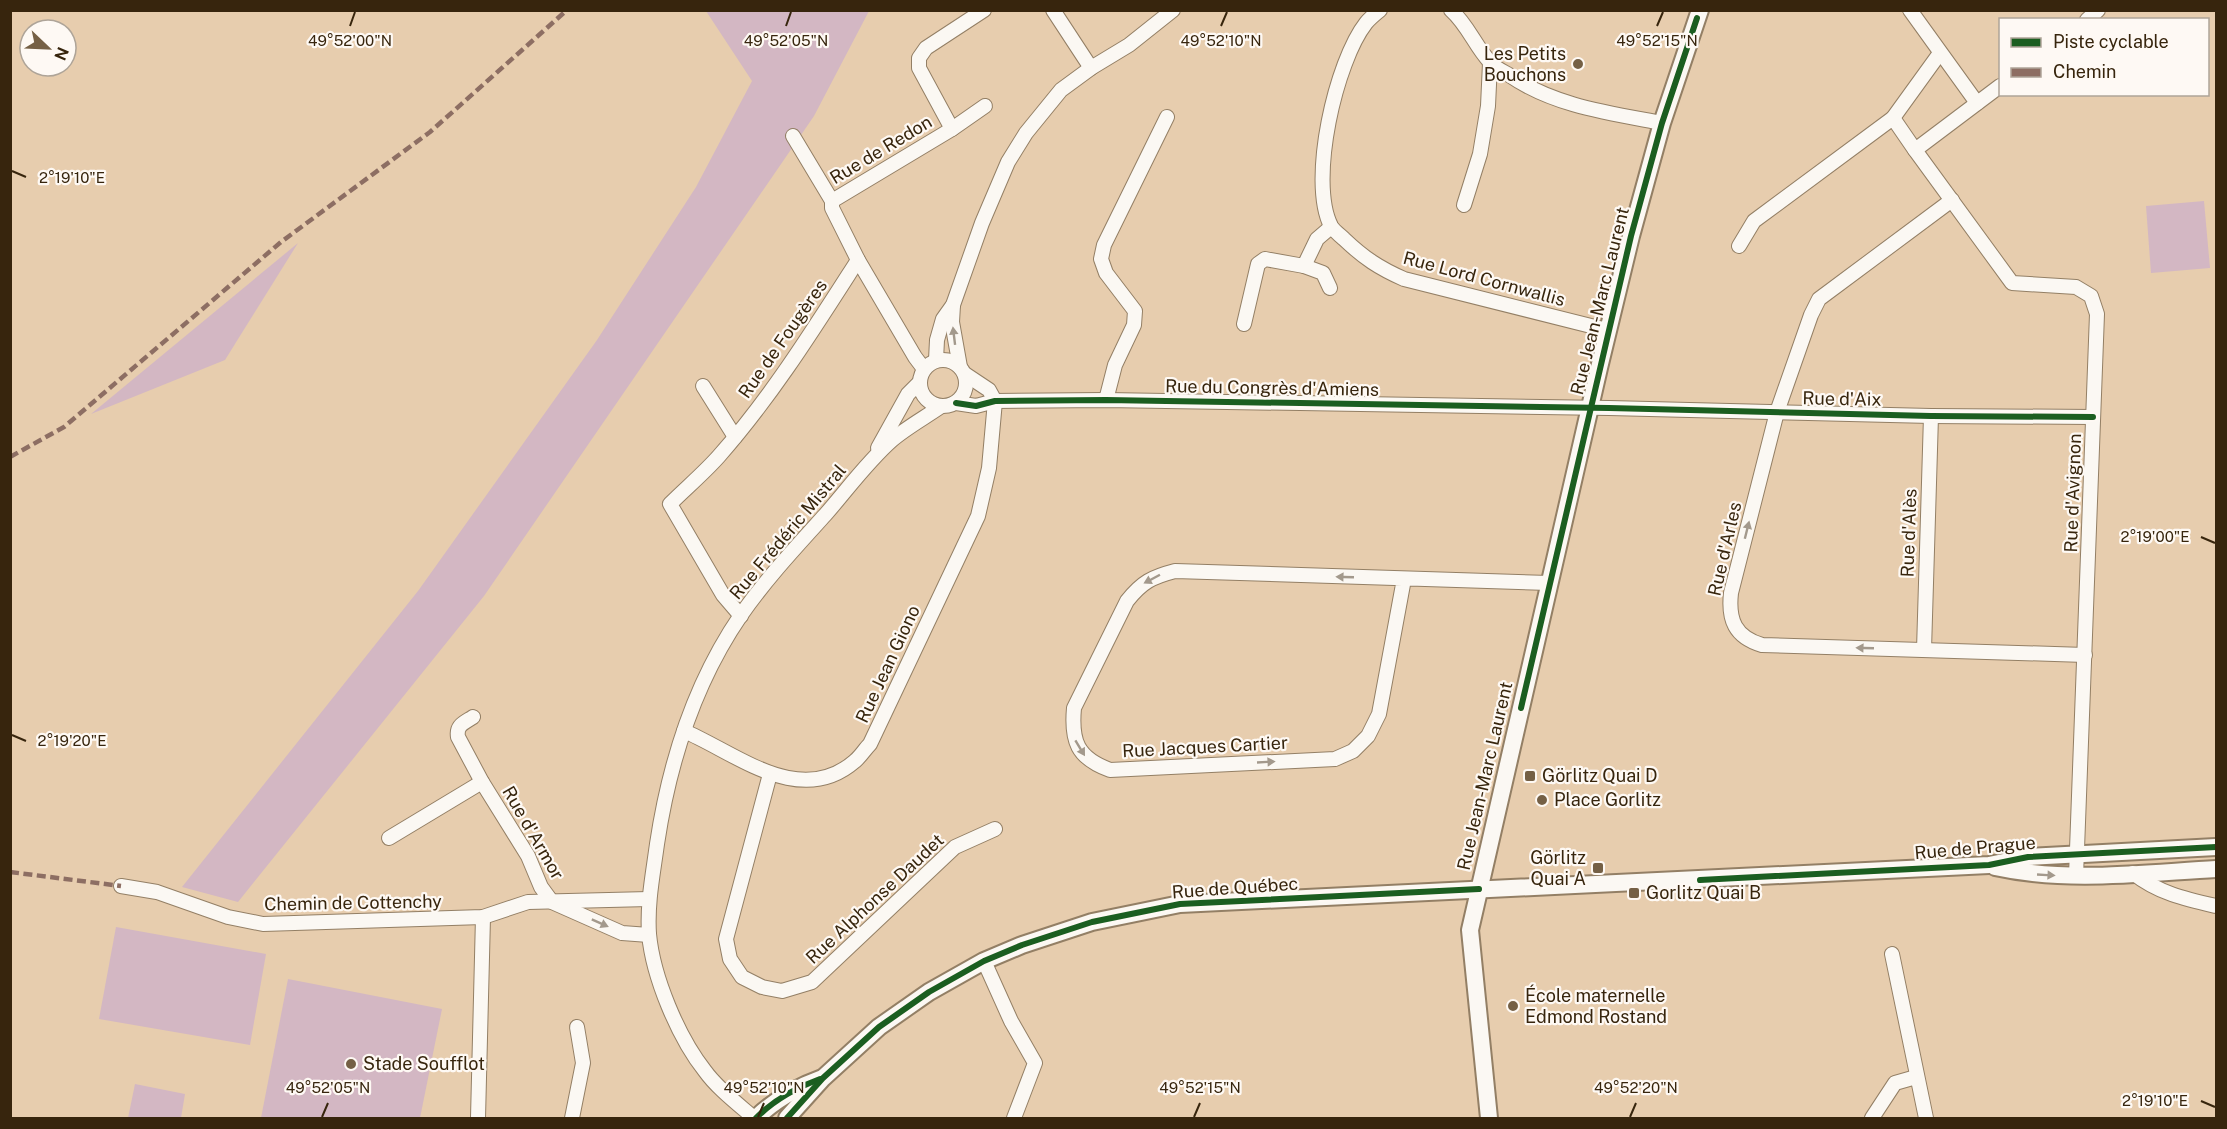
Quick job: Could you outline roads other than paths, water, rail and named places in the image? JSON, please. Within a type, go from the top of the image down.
[{"type":"street","name":"Rue de Redon","points":[[952,129],[918,68],[919,58],[926,48],[984,10]]},
{"type":"street","points":[[1053,10],[1091,68]]},
{"type":"street","points":[[936,360],[937,340],[943,319],[952,305],[982,223],[1008,162],[1026,133],[1062,90],[1091,68],[1129,45],[1173,10]]},
{"type":"street","points":[[1304,266],[1317,239],[1331,227],[1324,198],[1323,171],[1328,123],[1338,84],[1353,47],[1366,23],[1380,10]]},
{"type":"street","points":[[1451,10],[1462,20],[1490,63],[1521,84],[1568,103],[1618,116],[1662,123]]},
{"type":"street","name":"Rue Jean-Marc Laurent","points":[[1489,1119],[1470,930],[1607,330],[1662,123],[1700,10]]},
{"type":"street","points":[[1910,10],[1977,103]]},
{"type":"street","points":[[1739,246],[1754,221],[1893,118],[1940,53]]},
{"type":"street","points":[[1464,205],[1480,154],[1488,105],[1490,63]]},
{"type":"street","points":[[1916,150],[1999,87]]},
{"type":"street","name":"Rue de Redon","points":[[793,136],[832,201],[952,129],[985,106]]},
{"type":"street","points":[[1106,400],[1115,364],[1134,325],[1135,311],[1106,273],[1101,259],[1104,245],[1167,117]]},
{"type":"street","points":[[1893,118],[1952,200]]},
{"type":"street","name":"Rue d'Arles","points":[[1952,200],[1819,299],[1810,315],[1777,412],[1731,593],[1729,610],[1732,621],[1751,642],[1762,645],[2085,655]]},
{"type":"street","name":"Rue d'Avignon","points":[[1952,200],[2012,284],[2076,287],[2091,296],[2097,314],[2076,876]]},
{"type":"street","points":[[832,201],[832,208],[858,260],[924,369]]},
{"type":"street","name":"Rue Lord Cornwallis","points":[[1331,227],[1366,260],[1404,279],[1607,330]]},
{"type":"street","points":[[1244,324],[1258,264],[1265,259],[1304,266],[1323,273],[1330,288]]},
{"type":"street","name":"Rue de Fougères","points":[[741,616],[723,595],[670,504],[735,437],[792,360],[858,260]]},
{"type":"street","points":[[952,305],[952,322],[963,371],[965,390],[956,403],[940,407],[930,403],[922,394],[919,383],[924,369],[936,360],[953,362],[963,371],[988,390],[995,401]]},
{"type":"street","name":"Rue Frédéric Mistral","points":[[755,1119],[706,1072],[687,1044],[669,1007],[649,935],[649,899],[672,770],[696,699],[741,616],[781,564],[871,460],[908,394],[919,383]]},
{"type":"street","name":"Rue de Fougères","points":[[703,386],[735,437]]},
{"type":"street","name":"Rue du Congrès d'Amiens","points":[[956,403],[976,406],[995,401],[1106,400],[1590,408]]},
{"type":"street","name":"Rue Jean Giono","points":[[684,730],[771,774],[791,779],[813,780],[836,773],[855,761],[870,744],[978,516],[989,468],[995,401]]},
{"type":"street","name":"Rue Frédéric Mistral","points":[[871,460],[893,440],[940,407]]},
{"type":"street","name":"Rue d'Aix","points":[[1590,408],[1931,416],[2093,417]]},
{"type":"street","name":"Rue d'Alès","points":[[1924,650],[1931,416]]},
{"type":"street","name":"Rue Jacques Cartier","points":[[1404,579],[1379,714],[1368,736],[1353,751],[1335,759],[1110,770],[1096,765],[1076,746],[1072,727],[1074,708],[1127,601],[1138,588],[1154,576],[1175,571],[1549,583]]},
{"type":"street","name":"Rue d'Armor","points":[[473,717],[459,725],[458,737],[482,782],[528,856],[541,887],[552,902]]},
{"type":"street","name":"Rue Alphonse Daudet","points":[[771,774],[726,939],[730,960],[742,977],[762,987],[782,991],[812,982],[955,847],[995,829]]},
{"type":"street","name":"Rue d'Armor","points":[[389,838],[482,782]]},
{"type":"street","name":"Rue de Prague","points":[[1479,889],[1989,866],[2028,857],[2217,847]]},
{"type":"street","name":"Rue de Prague","points":[[1989,866],[2026,874],[2076,876],[2217,869]]},
{"type":"street","points":[[2133,873],[2147,884],[2174,897],[2217,906]]},
{"type":"street","name":"Chemin de Cottenchy","points":[[121,886],[157,892],[228,917],[263,924],[483,917],[528,902],[649,899]]},
{"type":"street","name":"Rue de Québec","points":[[787,1119],[823,1078],[879,1027],[929,992],[984,960],[1022,945],[1092,922],[1180,904],[1479,889]]},
{"type":"street","name":"Chemin de Cottenchy","points":[[552,902],[622,933],[649,935]]},
{"type":"street","points":[[478,1119],[483,917]]},
{"type":"street","points":[[1892,954],[1926,1119]]},
{"type":"street","points":[[984,960],[1011,1021],[1035,1063],[1014,1119]]},
{"type":"street","points":[[572,1119],[583,1063],[577,1027]]},
{"type":"street","points":[[1872,1119],[1895,1083],[1916,1077]]},
{"type":"street","name":"Rue de Québec","points":[[755,1119],[772,1102],[800,1086],[823,1078]]},
{"type":"place","name":"Les Petits Bouchons","points":[[1578,64]]},
{"type":"place","name":"Görlitz Quai D","points":[[1530,776]]},
{"type":"place","name":"Place Gorlitz","points":[[1542,800]]},
{"type":"place","name":"Görlitz Quai A","points":[[1598,868]]},
{"type":"place","name":"Gorlitz Quai B","points":[[1634,893]]},
{"type":"place","name":"École maternelle Edmond Rostand","points":[[1513,1006]]},
{"type":"place","name":"Stade Soufflot","points":[[351,1064]]}]
